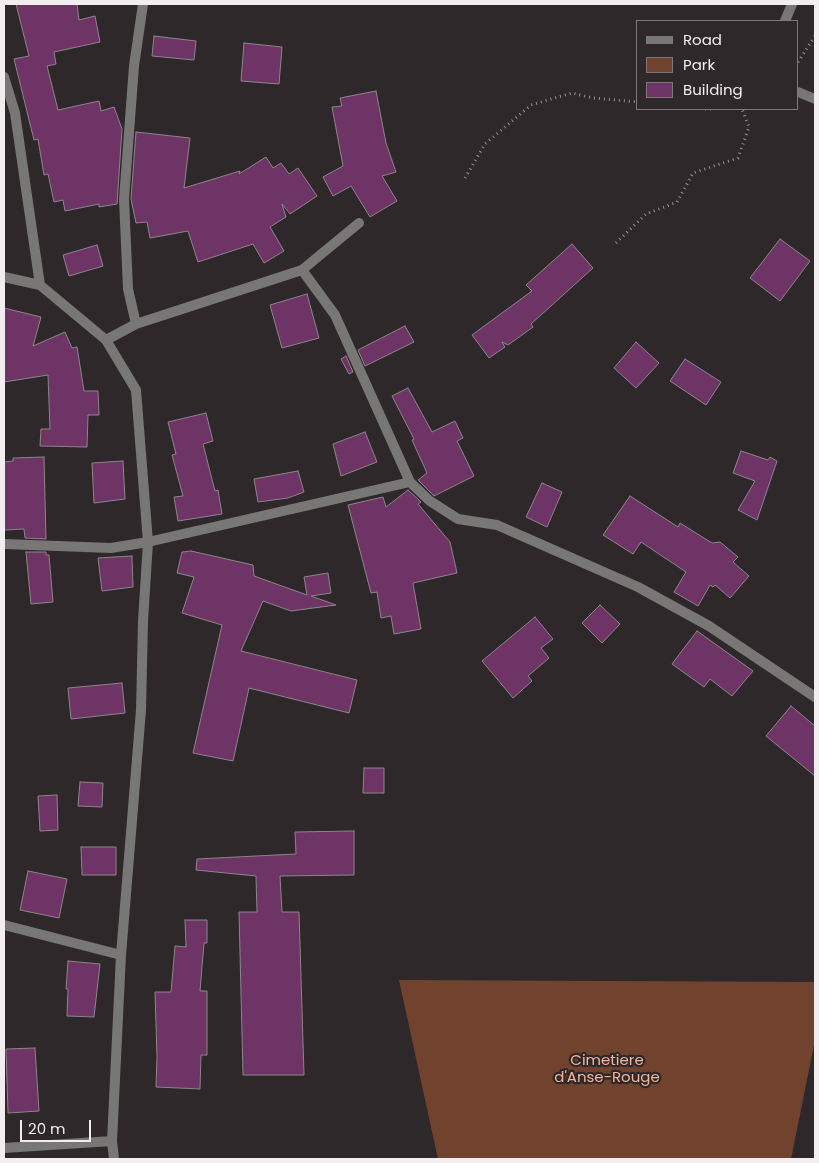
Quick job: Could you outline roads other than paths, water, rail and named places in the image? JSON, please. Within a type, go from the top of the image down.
[{"type":"street","points":[[136,324],[128,290],[124,199],[134,66],[143,4]]},
{"type":"street","points":[[785,20],[792,4]]},
{"type":"street","points":[[4,77],[15,113],[40,285]]},
{"type":"street","points":[[799,92],[815,99]]},
{"type":"street","points":[[106,340],[136,324],[302,270],[359,223]]},
{"type":"street","points":[[302,270],[335,315],[410,482],[430,501],[458,519],[497,525],[662,600],[709,626],[815,697]]},
{"type":"street","points":[[4,277],[40,285],[106,340],[136,390],[148,542],[142,621],[141,710],[121,955],[112,1141],[114,1159]]},
{"type":"street","points":[[4,544],[111,548],[148,542],[410,482]]},
{"type":"street","points":[[4,926],[121,955]]},
{"type":"street","points":[[4,1148],[112,1141]]},
{"type":"park label","name":"Cimetiere d'Anse-Rouge","points":[[607,1070]]}]
